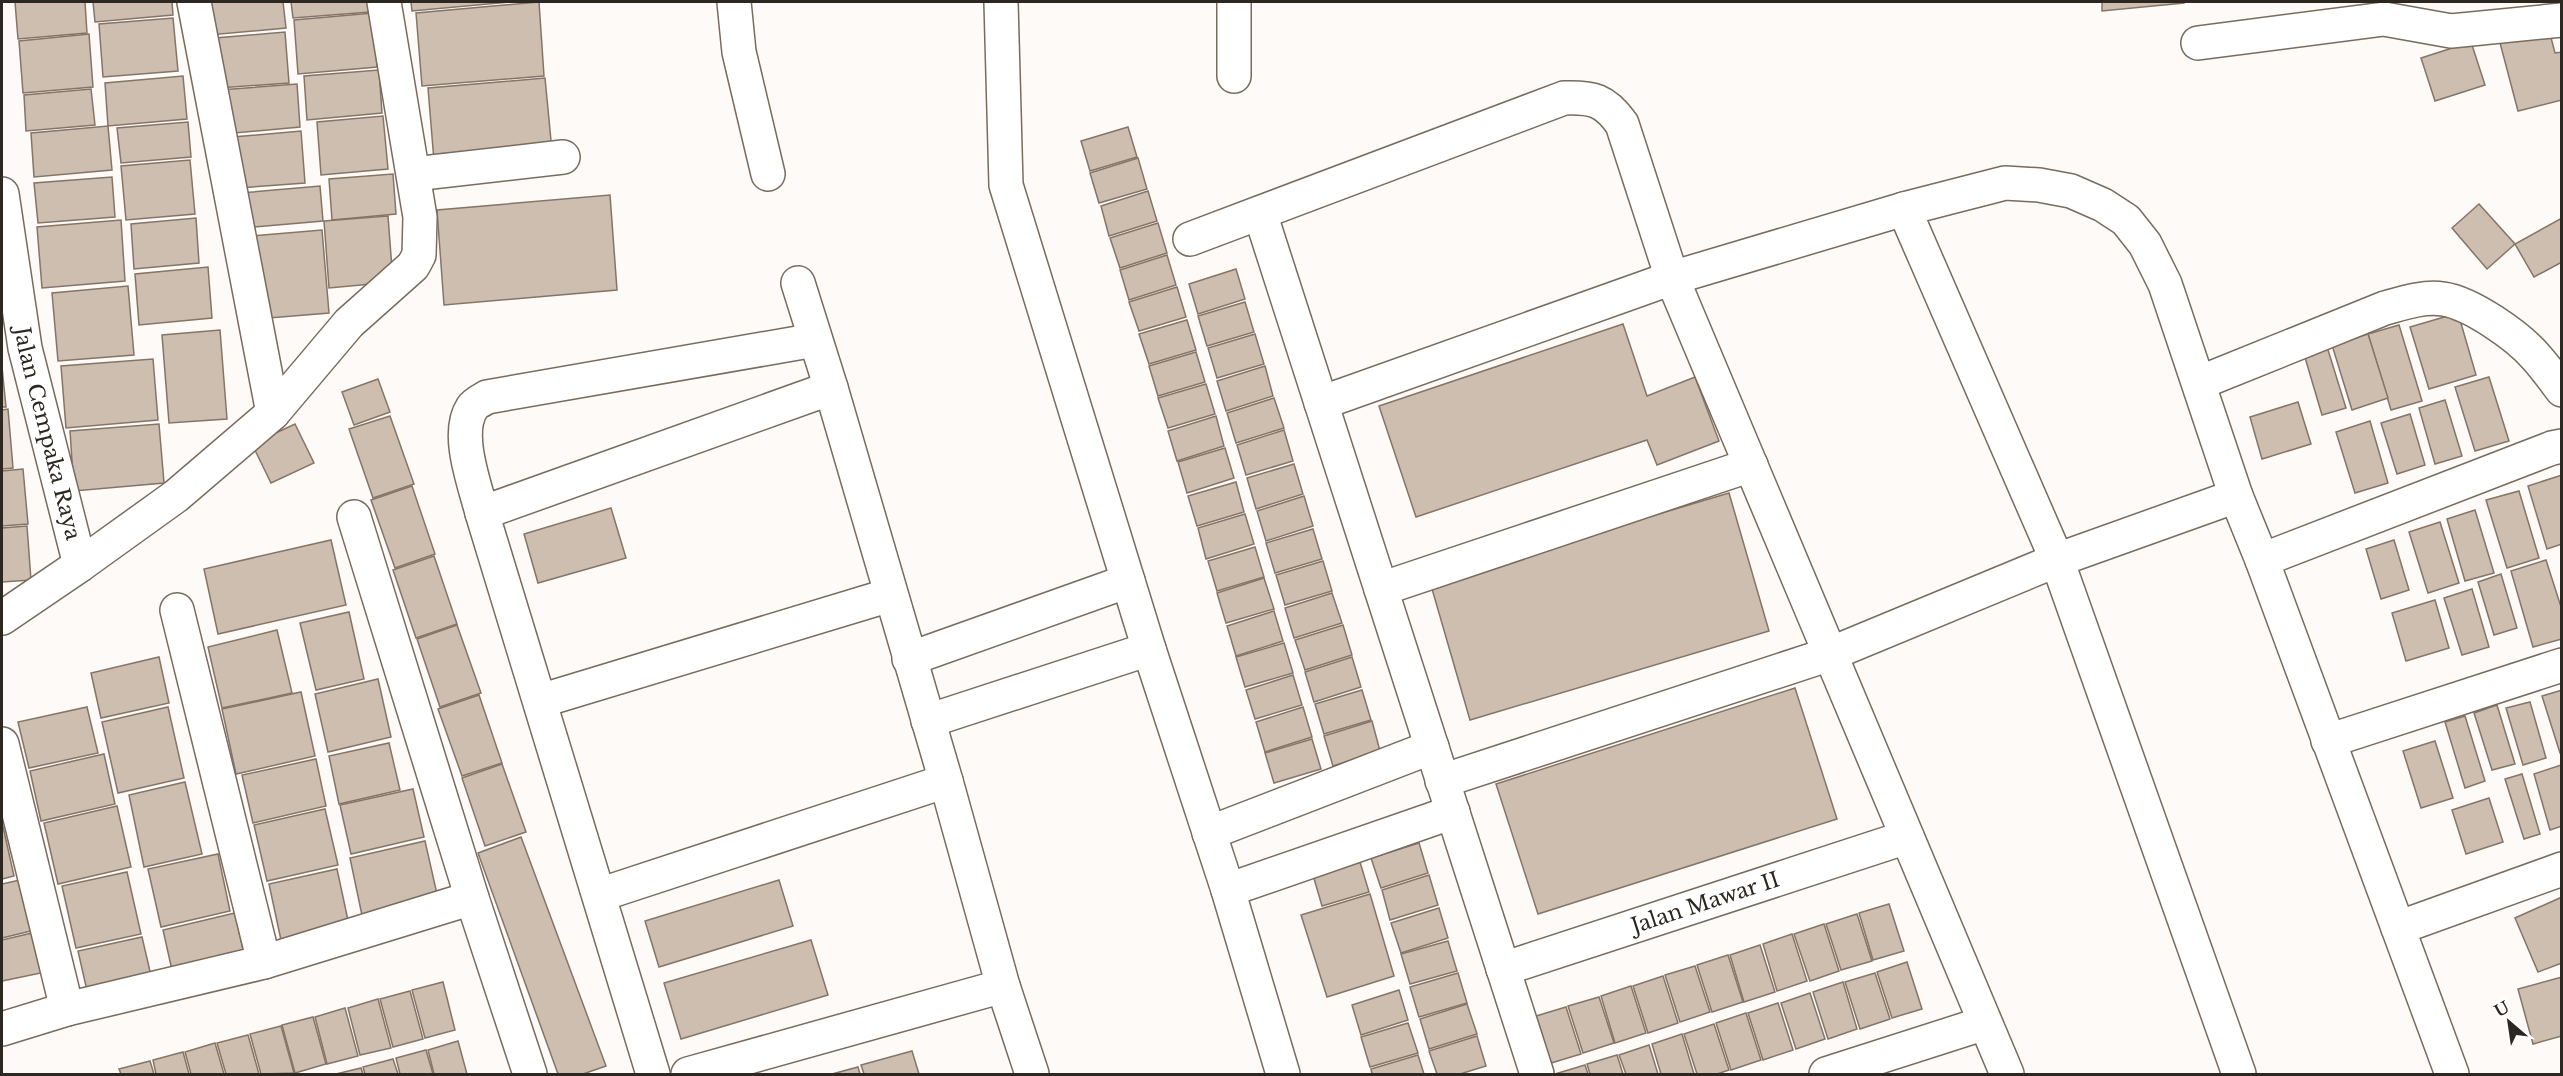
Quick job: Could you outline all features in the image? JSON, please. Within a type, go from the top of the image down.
[{"type":"street","points":[[194,2],[273,413]]},
{"type":"street","points":[[2,618],[81,565],[176,496],[273,413],[349,323],[414,266],[421,243],[414,174],[384,2]]},
{"type":"street","points":[[734,2],[739,52],[768,174]]},
{"type":"street","points":[[1001,2],[1006,185],[1149,649],[1228,891],[1283,1074]]},
{"type":"street","points":[[1234,2],[1234,76]]},
{"type":"street","points":[[2198,43],[2384,10],[2451,32],[2562,20]]},
{"type":"street","points":[[1190,239],[1564,98],[1587,98],[1606,105],[1622,124],[1672,278],[2007,1074]]},
{"type":"street","points":[[414,174],[563,157]]},
{"type":"street","points":[[1322,403],[1672,278],[1904,209],[2005,183],[2071,190],[2103,205],[2126,220],[2145,244],[2165,284],[2236,496],[2262,560],[2452,1074]]},
{"type":"street","name":"Jalan Cempaka Raya","points":[[2,194],[13,349],[81,565]]},
{"type":"street","points":[[1904,209],[2057,560],[2239,1074]]},
{"type":"street","points":[[1260,213],[1537,1074]]},
{"type":"street","points":[[798,283],[946,781],[1003,986],[1032,1074]]},
{"type":"street","points":[[2199,382],[2385,308],[2415,299],[2444,298],[2471,308],[2522,342],[2562,390]]},
{"type":"street","points":[[653,1074],[482,513],[464,436],[467,417],[473,406],[487,397],[815,340]]},
{"type":"street","points":[[482,513],[831,388]]},
{"type":"street","points":[[2262,560],[2552,447],[2562,446]]},
{"type":"street","points":[[1381,589],[1751,465]]},
{"type":"street","points":[[1442,781],[1830,654],[2057,560],[2236,496]]},
{"type":"street","points":[[354,517],[472,898],[530,1074]]},
{"type":"street","points":[[909,659],[1128,581]]},
{"type":"street","points":[[540,701],[890,595]]},
{"type":"street","points":[[177,610],[264,963]]},
{"type":"street","points":[[928,721],[1149,649]]},
{"type":"street","points":[[2328,741],[2562,665]]},
{"type":"street","points":[[2,744],[67,1009]]},
{"type":"street","points":[[1209,833],[1432,747]]},
{"type":"street","points":[[599,895],[946,781]]},
{"type":"street","points":[[1228,891],[1453,812]]},
{"type":"street","name":"Jalan Mawar II","points":[[1503,969],[1907,837]]},
{"type":"street","points":[[2397,928],[2562,869]]},
{"type":"street","points":[[2,1029],[67,1009],[264,963],[472,898]]},
{"type":"street","points":[[688,1074],[1003,986]]},
{"type":"street","points":[[1826,1074],[1985,1023]]},
{"type":"building","points":[[15,2],[85,2],[87,33],[18,39]]},
{"type":"building","points":[[93,2],[172,2],[173,15],[95,22]]},
{"type":"building","points":[[207,2],[283,2],[286,28],[209,35]]},
{"type":"building","points":[[291,2],[370,2],[370,12],[293,18]]},
{"type":"building","points":[[411,2],[511,2],[412,11]]},
{"type":"building","points":[[539,2],[544,76],[422,86],[416,13]]},
{"type":"building","points":[[2102,2],[2184,2],[2184,3],[2102,11]]},
{"type":"building","points":[[373,13],[377,67],[298,74],[294,20]]},
{"type":"building","points":[[173,18],[178,71],[103,77],[99,24]]},
{"type":"building","points":[[2548,26],[2555,53],[2562,52],[2562,100],[2518,111],[2499,39]]},
{"type":"building","points":[[285,32],[289,83],[219,88],[215,38]]},
{"type":"building","points":[[89,34],[93,87],[23,93],[19,41]]},
{"type":"building","points":[[2471,42],[2485,85],[2435,101],[2421,58]]},
{"type":"building","points":[[379,70],[382,113],[307,120],[304,76]]},
{"type":"building","points":[[183,76],[187,119],[108,126],[105,83]]},
{"type":"building","points":[[545,78],[552,151],[434,161],[428,88]]},
{"type":"building","points":[[297,84],[300,127],[223,134],[220,90]]},
{"type":"building","points":[[91,89],[95,125],[26,131],[24,95]]},
{"type":"building","points":[[383,116],[388,169],[321,175],[317,122]]},
{"type":"building","points":[[188,122],[191,157],[121,163],[117,128]]},
{"type":"building","points":[[108,126],[112,170],[34,177],[31,133]]},
{"type":"building","points":[[1128,127],[1137,157],[1090,171],[1081,141]]},
{"type":"building","points":[[301,131],[305,183],[238,188],[233,137]]},
{"type":"building","points":[[1138,158],[1147,189],[1099,203],[1090,173]]},
{"type":"building","points":[[190,160],[195,214],[126,220],[121,166]]},
{"type":"building","points":[[393,174],[396,214],[332,220],[329,179]]},
{"type":"building","points":[[112,177],[115,217],[38,223],[34,183]]},
{"type":"building","points":[[320,186],[323,221],[244,228],[241,193]]},
{"type":"building","points":[[1148,191],[1157,221],[1109,236],[1101,206]]},
{"type":"building","points":[[610,195],[617,290],[444,305],[437,210]]},
{"type":"building","points":[[2479,204],[2515,244],[2487,269],[2452,228]]},
{"type":"building","points":[[388,216],[393,282],[329,288],[324,221]]},
{"type":"building","points":[[196,218],[199,263],[134,269],[131,224]]},
{"type":"building","points":[[2562,218],[2562,262],[2534,277],[2515,244]]},
{"type":"building","points":[[121,220],[125,281],[42,288],[37,227]]},
{"type":"building","points":[[1158,223],[1167,253],[1120,268],[1110,238]]},
{"type":"building","points":[[322,230],[329,313],[257,319],[251,236]]},
{"type":"building","points":[[1167,255],[1176,285],[1129,300],[1120,270]]},
{"type":"building","points":[[208,267],[212,318],[139,325],[135,274]]},
{"type":"building","points":[[1236,269],[1245,299],[1198,314],[1189,284]]},
{"type":"building","points":[[128,286],[134,355],[58,361],[52,293]]},
{"type":"building","points":[[1177,287],[1186,317],[1139,331],[1129,302]]},
{"type":"building","points":[[1245,302],[1254,332],[1207,346],[1198,316]]},
{"type":"building","points":[[2458,313],[2476,375],[2429,389],[2410,327]]},
{"type":"building","points":[[1187,320],[1196,350],[1149,364],[1139,334]]},
{"type":"building","points":[[1623,324],[1647,396],[1695,377],[1719,441],[1657,465],[1647,440],[1416,517],[1379,406]]},
{"type":"building","points":[[2399,325],[2422,401],[2391,410],[2368,334]]},
{"type":"building","points":[[220,330],[227,419],[169,423],[162,335]]},
{"type":"building","points":[[1255,334],[1264,364],[1217,378],[1208,348]]},
{"type":"building","points":[[2368,334],[2388,398],[2352,410],[2332,345]]},
{"type":"building","points":[[2324,337],[2346,408],[2322,415],[2301,344]]},
{"type":"building","points":[[1196,352],[1205,382],[1158,396],[1149,366]]},
{"type":"building","points":[[153,359],[158,420],[66,428],[61,366]]},
{"type":"building","points":[[1265,366],[1273,396],[1226,411],[1217,381]]},
{"type":"building","points":[[2,367],[6,407],[2,407]]},
{"type":"building","points":[[2489,377],[2509,441],[2475,451],[2455,387]]},
{"type":"building","points":[[378,379],[390,412],[354,425],[342,392]]},
{"type":"building","points":[[1206,384],[1215,414],[1168,428],[1158,398]]},
{"type":"building","points":[[1274,398],[1284,428],[1236,443],[1227,413]]},
{"type":"building","points":[[2445,400],[2462,456],[2435,464],[2419,408]]},
{"type":"building","points":[[2298,402],[2311,444],[2262,459],[2250,417]]},
{"type":"building","points":[[8,409],[13,468],[2,469],[2,410]]},
{"type":"building","points":[[2410,414],[2425,465],[2397,474],[2381,423]]},
{"type":"building","points":[[390,416],[414,484],[373,498],[349,429]]},
{"type":"building","points":[[1216,416],[1224,446],[1177,461],[1168,431]]},
{"type":"building","points":[[2370,421],[2388,483],[2355,493],[2336,432]]},
{"type":"building","points":[[159,424],[164,483],[74,491],[70,431]]},
{"type":"building","points":[[295,424],[314,463],[271,483],[252,444]]},
{"type":"building","points":[[1284,430],[1293,461],[1246,475],[1237,445]]},
{"type":"building","points":[[1225,448],[1234,478],[1187,493],[1178,462]]},
{"type":"building","points":[[1294,464],[1303,494],[1256,509],[1247,478]]},
{"type":"building","points":[[23,469],[28,524],[2,526],[2,471]]},
{"type":"building","points":[[2562,475],[2562,544],[2547,549],[2528,486]]},
{"type":"building","points":[[1236,482],[1244,512],[1197,526],[1188,496]]},
{"type":"building","points":[[412,486],[435,554],[395,568],[371,500]]},
{"type":"building","points":[[2519,491],[2539,558],[2507,568],[2486,500]]},
{"type":"building","points":[[1729,493],[1769,631],[1470,720],[1430,582]]},
{"type":"building","points":[[1304,496],[1313,526],[1266,541],[1257,511]]},
{"type":"building","points":[[611,508],[626,558],[538,583],[524,534]]},
{"type":"building","points":[[2475,510],[2494,573],[2465,581],[2447,519]]},
{"type":"building","points":[[1245,514],[1254,544],[1206,559],[1198,528]]},
{"type":"building","points":[[2440,522],[2459,583],[2428,593],[2409,532]]},
{"type":"building","points":[[27,526],[31,580],[2,582],[2,528]]},
{"type":"building","points":[[1313,529],[1322,559],[1275,573],[1266,543]]},
{"type":"building","points":[[331,540],[346,605],[218,634],[204,569]]},
{"type":"building","points":[[2394,540],[2409,590],[2381,599],[2366,549]]},
{"type":"building","points":[[1255,547],[1264,577],[1217,591],[1208,561]]},
{"type":"building","points":[[434,556],[457,624],[416,638],[393,570]]},
{"type":"building","points":[[2546,560],[2562,610],[2562,639],[2533,647],[2511,571]]},
{"type":"building","points":[[1323,561],[1332,591],[1285,605],[1276,575]]},
{"type":"building","points":[[2501,574],[2517,628],[2494,635],[2478,582]]},
{"type":"building","points":[[1264,578],[1274,609],[1226,623],[1217,593]]},
{"type":"building","points":[[2472,589],[2489,647],[2462,655],[2444,598]]},
{"type":"building","points":[[1332,593],[1342,623],[1294,638],[1285,608]]},
{"type":"building","points":[[2435,600],[2449,648],[2406,661],[2392,613]]},
{"type":"building","points":[[1274,611],[1283,641],[1236,656],[1227,626]]},
{"type":"building","points":[[349,612],[364,679],[316,690],[300,623]]},
{"type":"building","points":[[457,625],[481,693],[440,707],[417,639]]},
{"type":"building","points":[[1343,625],[1352,655],[1305,670],[1295,640]]},
{"type":"building","points":[[277,630],[292,693],[222,708],[208,647]]},
{"type":"building","points":[[1284,643],[1293,673],[1245,687],[1236,657]]},
{"type":"building","points":[[159,657],[169,703],[101,718],[91,673]]},
{"type":"building","points":[[1352,657],[1361,687],[1314,702],[1305,672]]},
{"type":"building","points":[[1293,675],[1302,705],[1255,719],[1246,690]]},
{"type":"building","points":[[378,679],[391,737],[328,752],[315,694]]},
{"type":"building","points":[[1795,688],[1837,819],[1538,914],[1496,784]]},
{"type":"building","points":[[1362,690],[1371,720],[1324,734],[1315,704]]},
{"type":"building","points":[[2562,690],[2562,753],[2560,753],[2542,696]]},
{"type":"building","points":[[301,692],[315,756],[236,774],[222,709]]},
{"type":"building","points":[[479,695],[502,763],[462,776],[438,709]]},
{"type":"building","points":[[2530,702],[2546,758],[2523,765],[2506,708]]},
{"type":"building","points":[[2497,705],[2515,764],[2492,770],[2474,713]]},
{"type":"building","points":[[87,707],[98,753],[29,768],[18,722]]},
{"type":"building","points":[[168,707],[184,778],[118,793],[102,722]]},
{"type":"building","points":[[1303,707],[1312,737],[1265,752],[1256,722]]},
{"type":"building","points":[[2465,716],[2485,781],[2465,788],[2445,722]]},
{"type":"building","points":[[1372,721],[1380,751],[1333,766],[1324,736]]},
{"type":"building","points":[[1312,739],[1321,769],[1274,783],[1265,753]]},
{"type":"building","points":[[2435,741],[2453,798],[2421,808],[2403,751]]},
{"type":"building","points":[[389,743],[400,790],[339,804],[329,756]]},
{"type":"building","points":[[104,754],[115,804],[41,821],[30,771]]},
{"type":"building","points":[[316,759],[326,806],[253,823],[242,775]]},
{"type":"building","points":[[502,764],[526,832],[485,846],[462,778]]},
{"type":"building","points":[[2561,765],[2562,826],[2550,830],[2534,774]]},
{"type":"building","points":[[2522,774],[2540,834],[2524,839],[2505,779]]},
{"type":"building","points":[[185,782],[202,854],[144,867],[129,795]]},
{"type":"building","points":[[413,789],[424,837],[351,854],[340,805]]},
{"type":"building","points":[[2489,798],[2503,842],[2466,854],[2452,810]]},
{"type":"building","points":[[117,806],[131,867],[58,884],[44,823]]},
{"type":"building","points":[[325,809],[338,865],[267,881],[254,825]]},
{"type":"building","points":[[2,822],[14,876],[2,879]]},
{"type":"building","points":[[521,837],[606,1066],[583,1074],[558,1074],[478,853]]},
{"type":"building","points":[[425,841],[439,903],[363,920],[350,858]]},
{"type":"building","points":[[1419,843],[1428,873],[1381,888],[1371,858]]},
{"type":"building","points":[[218,854],[230,911],[161,927],[148,869]]},
{"type":"building","points":[[1360,862],[1369,892],[1322,906],[1313,875]]},
{"type":"building","points":[[337,869],[349,925],[281,940],[269,884]]},
{"type":"building","points":[[127,872],[141,934],[76,948],[62,886]]},
{"type":"building","points":[[1429,875],[1438,905],[1390,920],[1382,890]]},
{"type":"building","points":[[20,880],[31,931],[2,938],[2,884]]},
{"type":"building","points":[[779,880],[793,926],[659,967],[645,921]]},
{"type":"building","points":[[1370,894],[1394,976],[1327,997],[1301,915]]},
{"type":"building","points":[[2562,897],[2562,963],[2538,972],[2515,918]]},
{"type":"building","points":[[1889,904],[1904,951],[1873,960],[1859,913]]},
{"type":"building","points":[[1439,908],[1448,938],[1401,953],[1391,923]]},
{"type":"building","points":[[235,913],[246,963],[174,979],[163,930]]},
{"type":"building","points":[[1857,914],[1872,961],[1841,970],[1826,924]]},
{"type":"building","points":[[1824,924],[1839,971],[1810,981],[1794,934]]},
{"type":"building","points":[[32,933],[41,973],[2,981],[2,940]]},
{"type":"building","points":[[1792,934],[1807,981],[1777,991],[1763,944]]},
{"type":"building","points":[[142,937],[152,980],[88,995],[78,951]]},
{"type":"building","points":[[811,940],[828,995],[681,1039],[664,983]]},
{"type":"building","points":[[1448,941],[1457,971],[1410,984],[1401,954]]},
{"type":"building","points":[[1760,945],[1775,992],[1744,1002],[1730,955]]},
{"type":"building","points":[[1728,955],[1743,1002],[1712,1012],[1697,965]]},
{"type":"building","points":[[1907,962],[1922,1009],[1892,1018],[1877,972]]},
{"type":"building","points":[[1695,966],[1710,1012],[1680,1022],[1665,975]]},
{"type":"building","points":[[1458,973],[1467,1003],[1419,1017],[1410,987]]},
{"type":"building","points":[[1875,973],[1890,1019],[1860,1029],[1845,982]]},
{"type":"building","points":[[1663,976],[1678,1023],[1648,1033],[1633,986]]},
{"type":"building","points":[[2562,977],[2562,1036],[2533,1044],[2518,989]]},
{"type":"building","points":[[443,982],[455,1030],[425,1038],[412,990]]},
{"type":"building","points":[[1843,982],[1857,1029],[1828,1039],[1813,992]]},
{"type":"building","points":[[1631,986],[1646,1033],[1615,1043],[1601,996]]},
{"type":"building","points":[[1399,990],[1408,1020],[1361,1035],[1352,1005]]},
{"type":"building","points":[[410,991],[423,1039],[393,1047],[380,999]]},
{"type":"building","points":[[1810,993],[1825,1039],[1796,1049],[1781,1003]]},
{"type":"building","points":[[1599,997],[1614,1043],[1583,1053],[1568,1006]]},
{"type":"building","points":[[378,999],[391,1048],[360,1055],[348,1008]]},
{"type":"building","points":[[1778,1003],[1793,1050],[1763,1060],[1748,1013]]},
{"type":"building","points":[[1467,1004],[1477,1034],[1429,1049],[1420,1019]]},
{"type":"building","points":[[1566,1007],[1581,1054],[1551,1063],[1536,1016]]},
{"type":"building","points":[[345,1008],[358,1056],[327,1064],[315,1017]]},
{"type":"building","points":[[1746,1013],[1761,1060],[1731,1070],[1716,1023]]},
{"type":"building","points":[[313,1017],[326,1064],[295,1073],[282,1025]]},
{"type":"building","points":[[1408,1023],[1418,1053],[1370,1067],[1361,1037]]},
{"type":"building","points":[[1714,1024],[1729,1070],[1717,1074],[1697,1074],[1684,1034]]},
{"type":"building","points":[[281,1026],[294,1073],[261,1074],[250,1034]]},
{"type":"building","points":[[1682,1034],[1694,1074],[1661,1074],[1652,1044]]},
{"type":"building","points":[[248,1035],[259,1074],[226,1074],[217,1043]]},
{"type":"building","points":[[1477,1036],[1486,1066],[1460,1074],[1437,1074],[1429,1051]]},
{"type":"building","points":[[458,1041],[467,1074],[434,1074],[428,1050]]},
{"type":"building","points":[[215,1043],[224,1074],[191,1074],[185,1052]]},
{"type":"building","points":[[1649,1045],[1658,1074],[1626,1074],[1619,1055]]},
{"type":"building","points":[[426,1050],[433,1074],[400,1074],[396,1058]]},
{"type":"building","points":[[912,1051],[919,1074],[864,1074],[861,1065]]},
{"type":"building","points":[[183,1052],[189,1074],[156,1074],[153,1060]]},
{"type":"building","points":[[1418,1055],[1424,1074],[1372,1074],[1371,1069]]},
{"type":"building","points":[[1617,1055],[1623,1074],[1590,1074],[1587,1064]]},
{"type":"building","points":[[393,1059],[398,1074],[365,1074],[363,1067]]},
{"type":"building","points":[[150,1061],[154,1074],[121,1074],[119,1069]]},
{"type":"building","points":[[1585,1065],[1588,1074],[1555,1074]]},
{"type":"building","points":[[858,1067],[860,1074],[832,1074]]},
{"type":"building","points":[[361,1068],[363,1074],[336,1074]]}]
